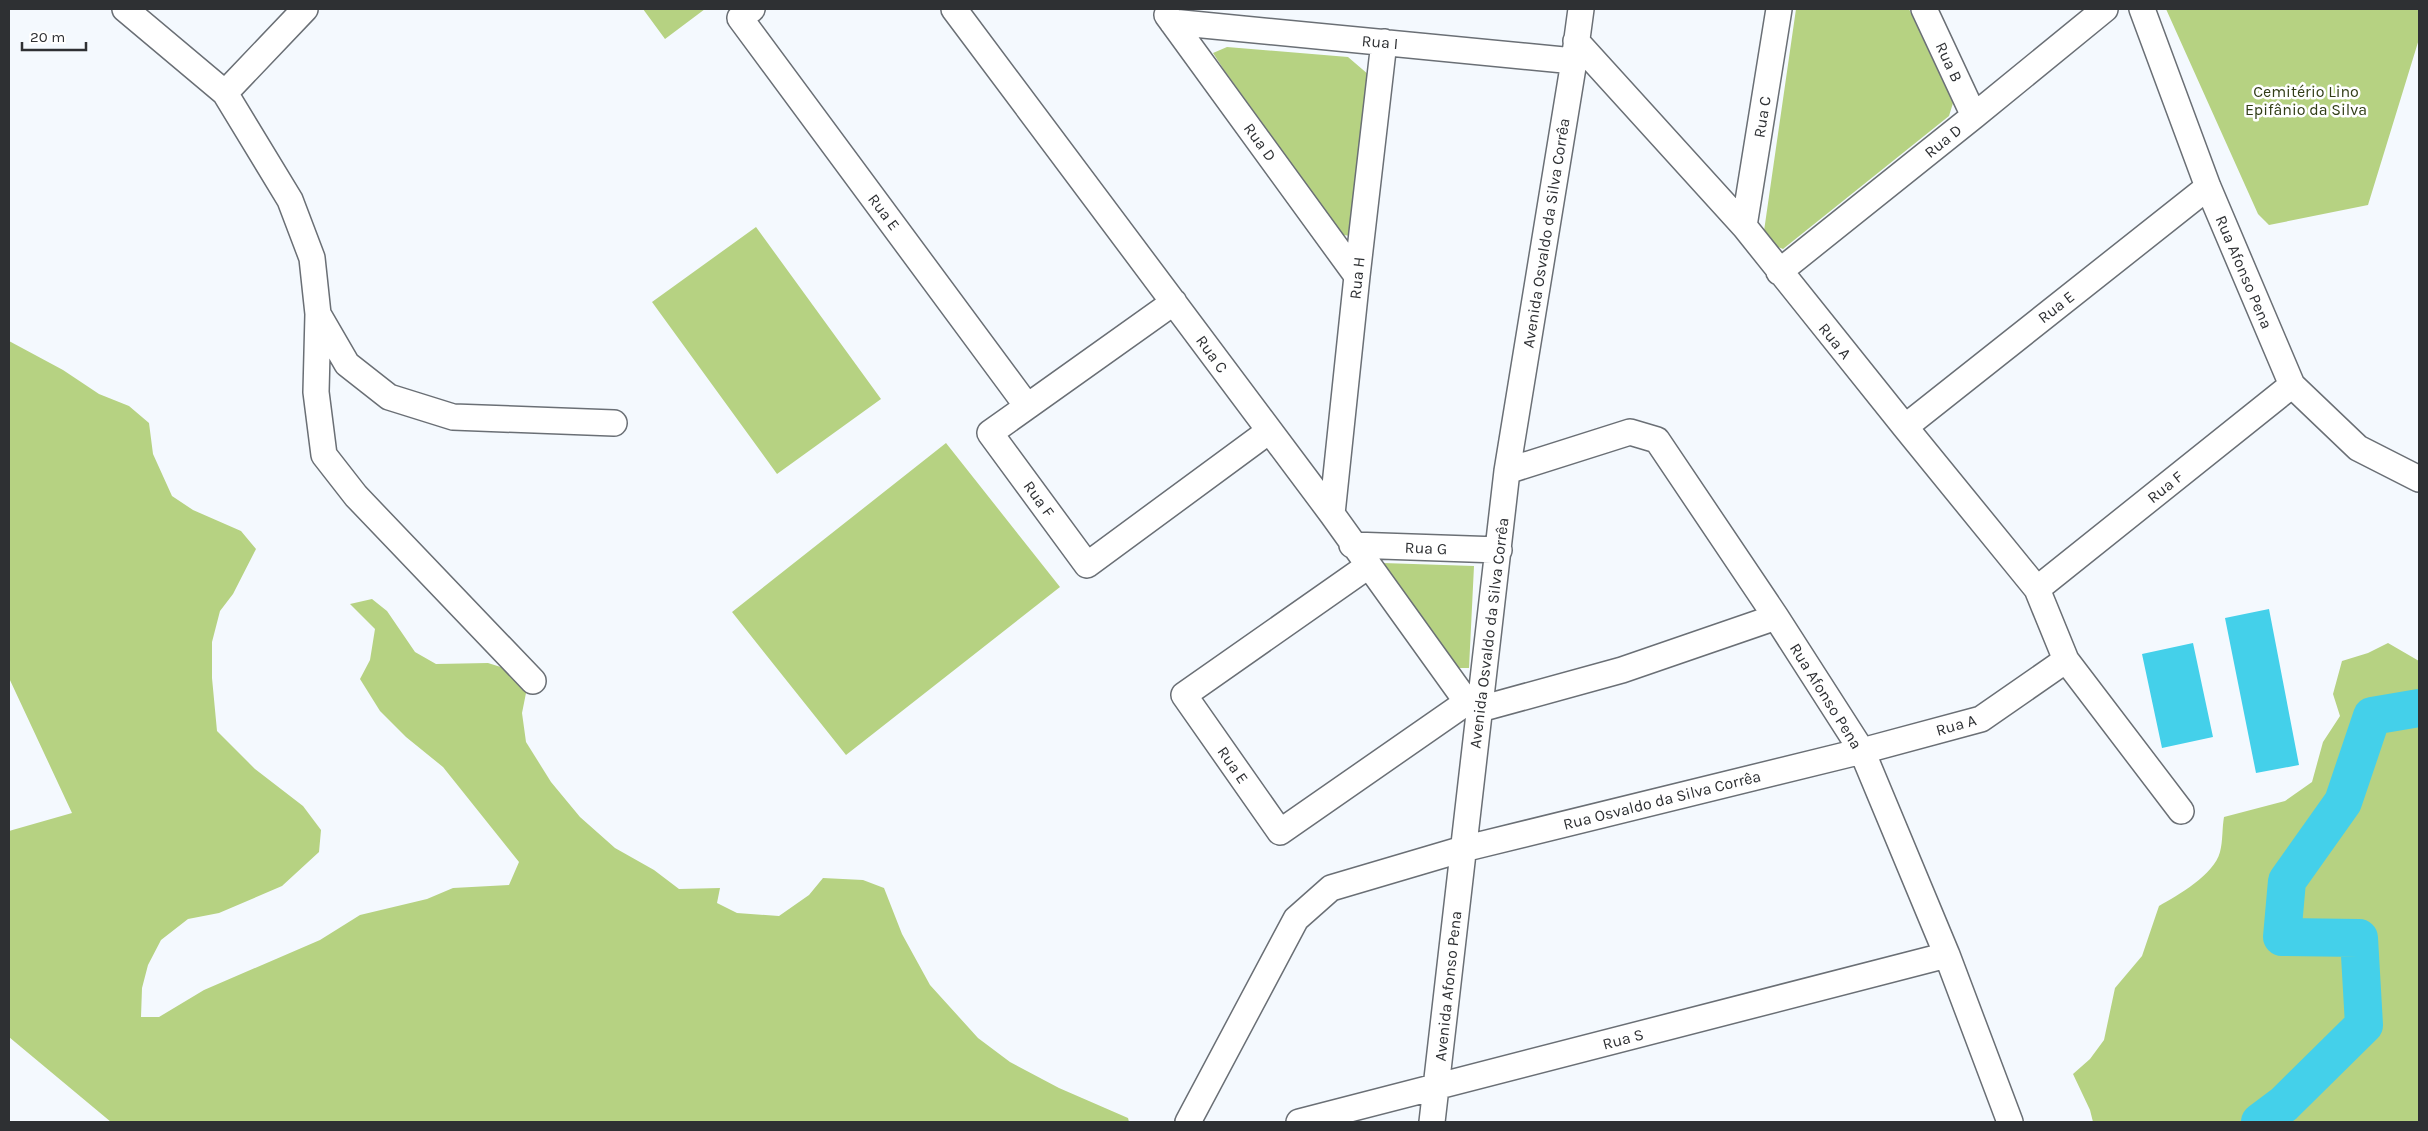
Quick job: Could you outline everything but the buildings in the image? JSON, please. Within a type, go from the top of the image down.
[{"type":"street","points":[[125,9],[226,93],[290,200],[312,258],[318,314],[316,392],[324,455],[356,496],[533,681]]},
{"type":"street","points":[[226,93],[305,9]]},
{"type":"street","name":"Rua C","points":[[954,9],[1332,514],[1352,545],[1473,706]]},
{"type":"street","name":"Avenida Osvaldo da Silva Corrêa","points":[[1463,849],[1473,706],[1499,550],[1507,471],[1581,9]]},
{"type":"street","name":"Rua C","points":[[1744,226],[1779,9]]},
{"type":"street","name":"Rua B","points":[[1924,9],[1974,116]]},
{"type":"street","name":"Rua D","points":[[1779,272],[2105,9]]},
{"type":"street","name":"Rua Afonso Pena","points":[[2142,9],[2208,187],[2292,385],[2358,448],[2419,479]]},
{"type":"street","name":"Rua E","points":[[746,13],[1027,406]]},
{"type":"street","name":"Rua I","points":[[1168,15],[1205,18],[1384,42],[1575,51]]},
{"type":"street","name":"Rua D","points":[[1168,15],[1357,276]]},
{"type":"street","name":"Rua H","points":[[1332,514],[1384,42]]},
{"type":"street","name":"Rua A","points":[[1575,51],[1744,226],[1779,272],[2037,589],[2066,660],[2181,812]]},
{"type":"street","name":"Rua E","points":[[1905,427],[2208,187]]},
{"type":"street","name":"Rua F","points":[[1174,302],[990,433],[1087,565],[1268,431]]},
{"type":"street","points":[[318,314],[347,364],[389,397],[453,416],[614,423]]},
{"type":"street","name":"Rua F","points":[[2037,589],[2292,385]]},
{"type":"street","name":"Rua Afonso Pena","points":[[1507,471],[1630,432],[1657,440],[1776,617],[1862,751],[1947,955],[2010,1122]]},
{"type":"street","name":"Rua G","points":[[1352,545],[1499,550]]},
{"type":"street","name":"Rua E","points":[[1368,566],[1184,695],[1280,832],[1473,706]]},
{"type":"street","points":[[1473,706],[1622,670],[1776,617]]},
{"type":"street","name":"Rua A","points":[[1862,751],[1981,719],[2066,660]]},
{"type":"street","name":"Rua Osvaldo da Silva Corrêa","points":[[1463,849],[1862,751]]},
{"type":"street","points":[[1188,1122],[1296,919],[1331,888],[1463,849]]},
{"type":"street","name":"Avenida Afonso Pena","points":[[1432,1122],[1463,849]]},
{"type":"street","name":"Rua S","points":[[1299,1122],[1947,955]]},
{"type":"green space","points":[[643,9],[705,9],[665,39]]},
{"type":"green space","points":[[1796,9],[1909,9],[1953,103],[1949,116],[1783,249],[1771,244],[1764,231]]},
{"type":"green space","name":"Cemitério Lino Epifânio da Silva","points":[[2166,9],[2419,9],[2419,39],[2368,205],[2269,225],[2258,214]]},
{"type":"green space","points":[[1227,47],[1348,57],[1369,75],[1351,236],[1343,235],[1213,53]]},
{"type":"green space","points":[[756,227],[881,399],[777,474],[652,302]]},
{"type":"green space","points":[[9,341],[63,370],[99,394],[129,406],[149,423],[153,454],[172,496],[193,510],[241,531],[256,549],[233,594],[220,611],[212,642],[212,678],[217,731],[255,769],[303,806],[321,830],[319,852],[282,886],[219,913],[188,919],[161,940],[148,965],[142,988],[141,1017],[159,1017],[204,990],[320,940],[360,915],[427,899],[453,888],[509,885],[519,862],[443,767],[406,737],[380,711],[360,679],[370,660],[375,629],[350,604],[372,599],[387,611],[415,652],[436,664],[488,663],[507,669],[527,688],[522,713],[526,742],[551,782],[580,817],[615,848],[654,870],[679,889],[720,888],[717,903],[737,913],[779,916],[809,895],[823,878],[863,880],[884,888],[902,934],[930,985],[978,1038],[1010,1062],[1059,1088],[1128,1118],[1129,1122],[111,1122],[9,1037],[9,831],[72,813],[9,678]]},
{"type":"green space","points":[[946,443],[1060,587],[846,755],[732,612]]},
{"type":"green space","points":[[1383,563],[1474,566],[1469,668],[1453,668]]},
{"type":"green space","points":[[2388,643],[2419,661],[2419,1122],[2093,1122],[2090,1110],[2073,1074],[2090,1059],[2104,1040],[2115,988],[2142,956],[2159,906],[2194,884],[2211,869],[2220,852],[2224,817],[2285,801],[2312,782],[2323,742],[2340,716],[2333,694],[2342,661],[2368,653]]},
{"type":"water","points":[[2269,609],[2299,765],[2256,773],[2225,618]]},
{"type":"water","points":[[2193,643],[2213,737],[2162,748],[2142,654]]},
{"type":"waterway","points":[[2260,1122],[2284,1104],[2364,1025],[2359,938],[2282,937],[2287,881],[2343,802],[2372,716],[2419,708]]}]
